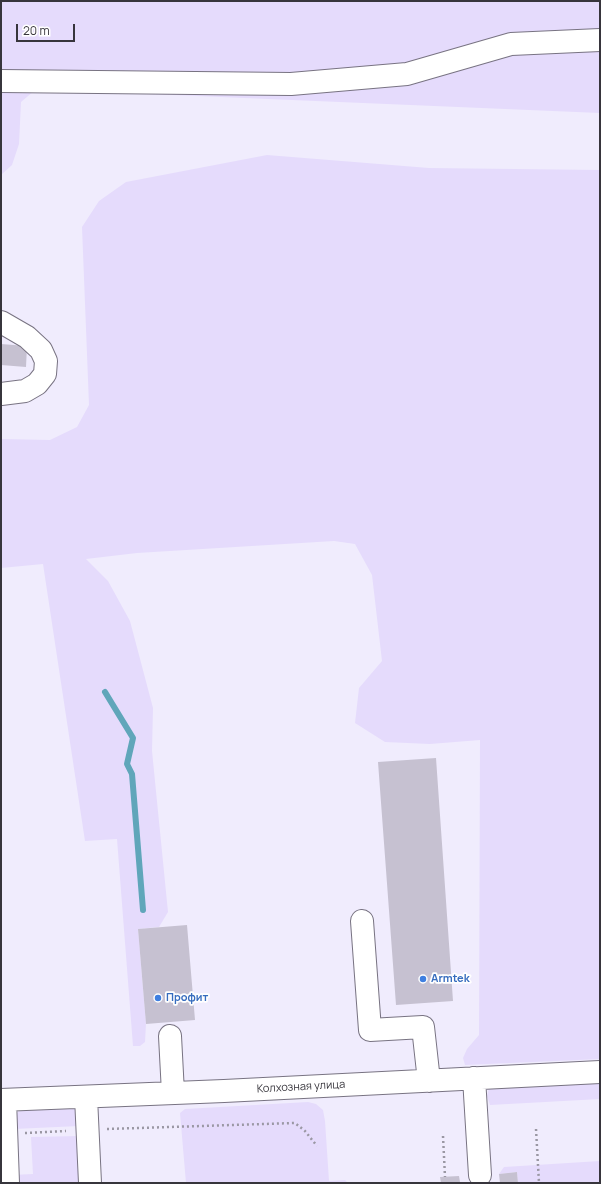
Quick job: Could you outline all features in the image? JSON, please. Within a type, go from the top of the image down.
[{"type":"street","points":[[1,80],[284,84],[314,82],[407,74],[511,44],[600,40]]},
{"type":"street","points":[[1,322],[27,337],[41,350],[46,361],[45,374],[37,384],[25,391],[1,394]]},
{"type":"street","points":[[362,921],[370,1030],[423,1027],[428,1080]]},
{"type":"street","points":[[170,1036],[173,1093]]},
{"type":"street","name":"Колхозная улица","points":[[3,1100],[600,1072]]},
{"type":"street","points":[[474,1078],[480,1175]]},
{"type":"street","points":[[86,1096],[90,1183]]},
{"type":"street","points":[[3,1100],[8,1183]]},
{"type":"path","points":[[6,1134],[295,1123],[305,1131],[318,1146]]},
{"type":"path","points":[[536,1129],[539,1183]]},
{"type":"path","points":[[443,1136],[445,1177]]},
{"type":"shaded area","points":[[1,1],[600,1],[600,113],[55,90],[34,91],[21,102],[19,144],[12,165],[1,175]]},
{"type":"shaded area","points":[[267,155],[429,168],[600,170],[600,1059],[465,1065],[463,1058],[467,1049],[479,1035],[480,740],[430,744],[385,742],[355,723],[359,688],[382,661],[372,575],[355,544],[334,541],[137,553],[86,559],[108,581],[130,621],[153,708],[152,751],[168,912],[159,927],[138,929],[146,1024],[145,1042],[140,1046],[133,1046],[117,839],[85,841],[43,564],[1,568],[1,439],[50,440],[77,427],[89,405],[82,227],[99,201],[126,182]]},
{"type":"shaded area","points":[[600,1082],[600,1099],[490,1105],[487,1096],[489,1088]]},
{"type":"shaded area","points":[[308,1102],[316,1104],[323,1110],[329,1181],[345,1180],[348,1183],[186,1183],[180,1113],[185,1109]]},
{"type":"shaded area","points":[[76,1107],[79,1126],[14,1129],[15,1115],[21,1109]]},
{"type":"shaded area","points":[[80,1136],[82,1183],[13,1183],[12,1175],[33,1174],[31,1137]]},
{"type":"shaded area","points":[[600,1161],[600,1183],[518,1183],[517,1172],[499,1174],[504,1167]]},
{"type":"building","points":[[1,344],[27,346],[26,367],[1,365]]},
{"type":"building","points":[[436,758],[453,1001],[396,1005],[378,762]]},
{"type":"building","points":[[187,925],[195,1020],[146,1024],[138,929]]},
{"type":"building","points":[[517,1172],[518,1183],[500,1183],[499,1174]]},
{"type":"building","points":[[459,1176],[460,1182],[441,1183],[440,1177]]},
{"type":"waterway","points":[[105,692],[133,738],[127,764],[132,774],[143,910]]},
{"type":"place","name":"Armtek","points":[[423,979]]},
{"type":"place","name":"Профит","points":[[158,998]]}]
